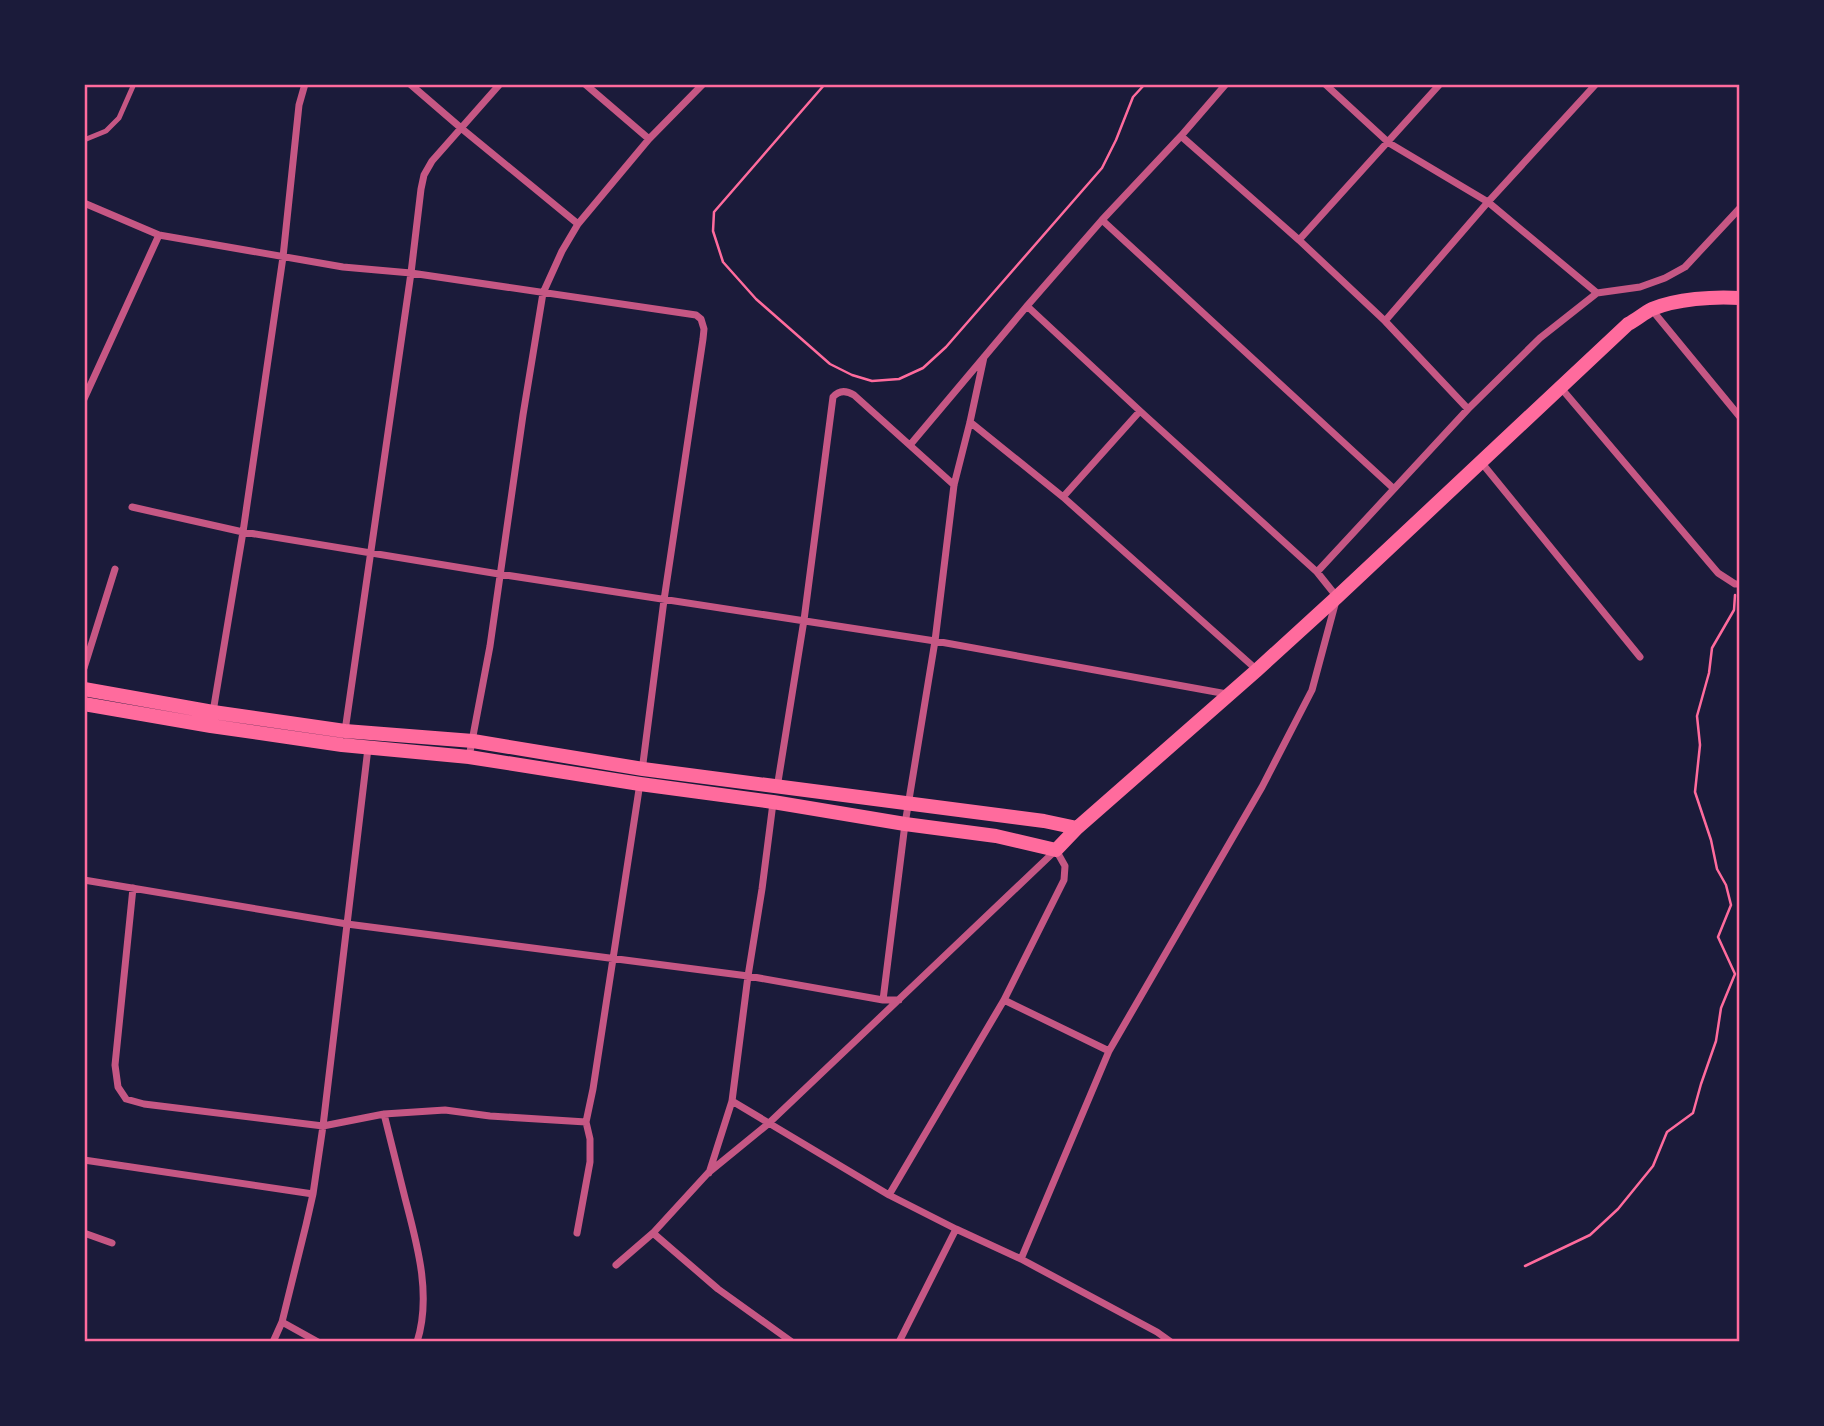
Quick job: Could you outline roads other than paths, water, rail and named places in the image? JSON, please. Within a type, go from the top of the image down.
[{"type":"main road","points":[[775,795],[905,824],[996,836],[1056,850],[1077,828],[1337,597],[1628,324],[1652,309],[1693,300],[1740,298]]},
{"type":"main road","points":[[84,695],[368,747],[641,777],[775,795],[909,803],[1077,828]]},
{"type":"main road","points":[[212,719],[473,741],[641,777]]},
{"type":"street","points":[[212,719],[284,257],[299,105],[305,84]]},
{"type":"street","points":[[410,84],[578,224]]},
{"type":"street","points":[[345,731],[424,175],[432,161],[500,84]]},
{"type":"street","points":[[584,84],[649,139]]},
{"type":"street","points":[[469,757],[490,646],[543,293],[578,224],[649,139],[703,84]]},
{"type":"street","points":[[910,445],[1102,220],[1226,84]]},
{"type":"street","points":[[1325,84],[1389,143],[1488,202],[1597,293]]},
{"type":"street","points":[[1299,240],[1440,84]]},
{"type":"street","points":[[1385,321],[1488,202],[1597,84]]},
{"type":"street","points":[[1181,136],[1299,240],[1385,321],[1468,409]]},
{"type":"street","points":[[84,203],[159,235],[343,267],[411,273],[696,315],[701,319],[703,340],[641,777],[586,1122],[590,1139],[590,1163],[577,1233]]},
{"type":"street","points":[[1317,572],[1468,409],[1540,338],[1597,293],[1640,287],[1685,267],[1740,208]]},
{"type":"street","points":[[1102,220],[1393,488]]},
{"type":"street","points":[[84,399],[159,235]]},
{"type":"street","points":[[1021,1259],[1109,1051],[1262,787],[1312,690],[1337,597],[1317,572],[1027,306]]},
{"type":"street","points":[[1652,309],[1740,417]]},
{"type":"street","points":[[883,1000],[905,824],[935,641],[954,485],[984,357]]},
{"type":"street","points":[[1561,388],[1718,573],[1737,584]]},
{"type":"street","points":[[708,1173],[732,1101],[775,795],[804,620],[833,397],[844,391],[854,394],[954,485]]},
{"type":"street","points":[[1063,497],[1140,411]]},
{"type":"street","points":[[970,422],[1063,497],[1257,670]]},
{"type":"street","points":[[1481,462],[1640,657]]},
{"type":"street","points":[[132,507],[243,532],[499,575],[935,641],[1228,694]]},
{"type":"street","points":[[84,667],[115,569]]},
{"type":"street","points":[[273,1342],[282,1322],[313,1194],[368,747]]},
{"type":"street","points":[[616,1265],[653,1233],[708,1173],[768,1124],[1056,850],[1065,866],[1064,880],[1004,1000],[889,1195]]},
{"type":"street","points":[[84,880],[347,925],[748,976],[883,1000],[898,1000]]},
{"type":"street","points":[[133,888],[115,1065],[117,1087],[126,1099],[144,1104],[323,1126],[384,1114],[445,1110],[490,1116],[586,1122]]},
{"type":"street","points":[[1004,1000],[1109,1051]]},
{"type":"street","points":[[732,1101],[889,1195],[1021,1259],[1171,1342]]},
{"type":"street","points":[[384,1114],[418,1245],[424,1296],[423,1322],[417,1342]]},
{"type":"street","points":[[84,1160],[313,1194]]},
{"type":"street","points":[[911,1342],[900,1339],[957,1229]]},
{"type":"street","points":[[84,1233],[112,1243]]},
{"type":"street","points":[[653,1233],[718,1289],[792,1342]]},
{"type":"street","points":[[282,1322],[318,1342]]},
{"type":"lane","points":[[84,140],[106,131],[119,118],[134,84]]}]
